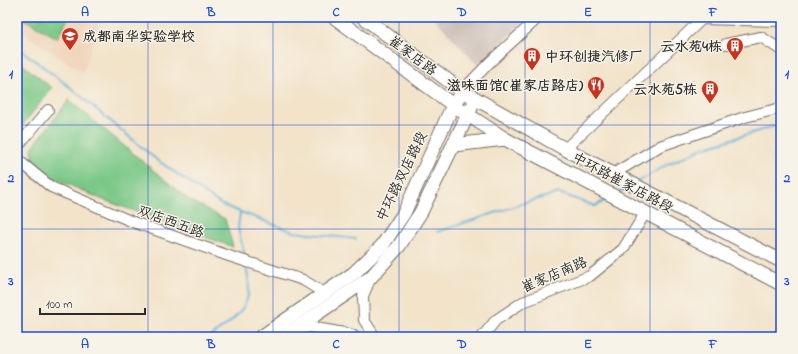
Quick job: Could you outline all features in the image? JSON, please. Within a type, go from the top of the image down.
[{"type":"main road","name":"崔家店路","points":[[334,17],[453,105]]},
{"type":"main road","name":"崔家店路","points":[[363,17],[462,91]]},
{"type":"main road","name":"中环路双店路段","points":[[261,337],[354,273],[382,246],[404,213],[453,105],[462,91]]},
{"type":"main road","name":"中环路崔家店路段","points":[[462,91],[565,149],[781,261]]},
{"type":"main road","points":[[287,334],[371,277],[399,246],[421,212],[476,99]]},
{"type":"main road","name":"中环路崔家店路段","points":[[453,105],[505,139],[781,284]]},
{"type":"main road","points":[[454,145],[505,139]]},
{"type":"street","points":[[462,91],[490,62],[539,17]]},
{"type":"street","points":[[565,149],[702,19],[781,20]]},
{"type":"street","points":[[726,44],[761,38],[781,50]]},
{"type":"street","points":[[616,176],[660,146],[746,117],[781,108]]},
{"type":"street","points":[[17,147],[48,110]]},
{"type":"street","name":"双店西五路","points":[[17,159],[51,187],[133,222],[303,280],[324,293]]},
{"type":"street","name":"崔家店南路","points":[[482,337],[496,320],[523,302],[590,276],[623,249],[646,212]]},
{"type":"street","points":[[371,277],[363,296],[364,320],[374,337]]},
{"type":"street","points":[[287,334],[310,328],[350,334],[355,337]]},
{"type":"street","points":[[778,337],[781,332]]},
{"type":"shaded area","name":"成都南华实验学校","points":[[17,17],[89,17],[99,24],[83,73],[17,29]]},
{"type":"shaded area","points":[[433,17],[529,17],[477,65]]},
{"type":"green space","points":[[21,17],[69,17],[57,38]]},
{"type":"green space","points":[[17,60],[52,88],[17,132]]},
{"type":"green space","points":[[69,100],[189,200],[225,219],[233,247],[101,199],[56,179],[34,163],[32,148]]},
{"type":"waterway","points":[[17,47],[71,88],[157,160],[222,205],[294,232],[356,239]]},
{"type":"waterway","points":[[638,182],[666,165],[703,148],[781,124]]},
{"type":"waterway","points":[[619,192],[627,188]]},
{"type":"waterway","points":[[437,232],[559,193],[595,206],[608,199]]},
{"type":"waterway","points":[[240,213],[238,228],[245,257]]},
{"type":"waterway","points":[[210,337],[230,322],[245,304],[249,287],[246,265]]},
{"type":"place","name":"成都南华实验学校","points":[[70,51]]},
{"type":"place","name":"云水苑4栋","points":[[735,61]]},
{"type":"place","name":"中环创捷汽修厂","points":[[532,71]]},
{"type":"place","name":"滋味面馆(崔家店路店)","points":[[596,100]]},
{"type":"place","name":"云水苑5栋","points":[[710,104]]}]
